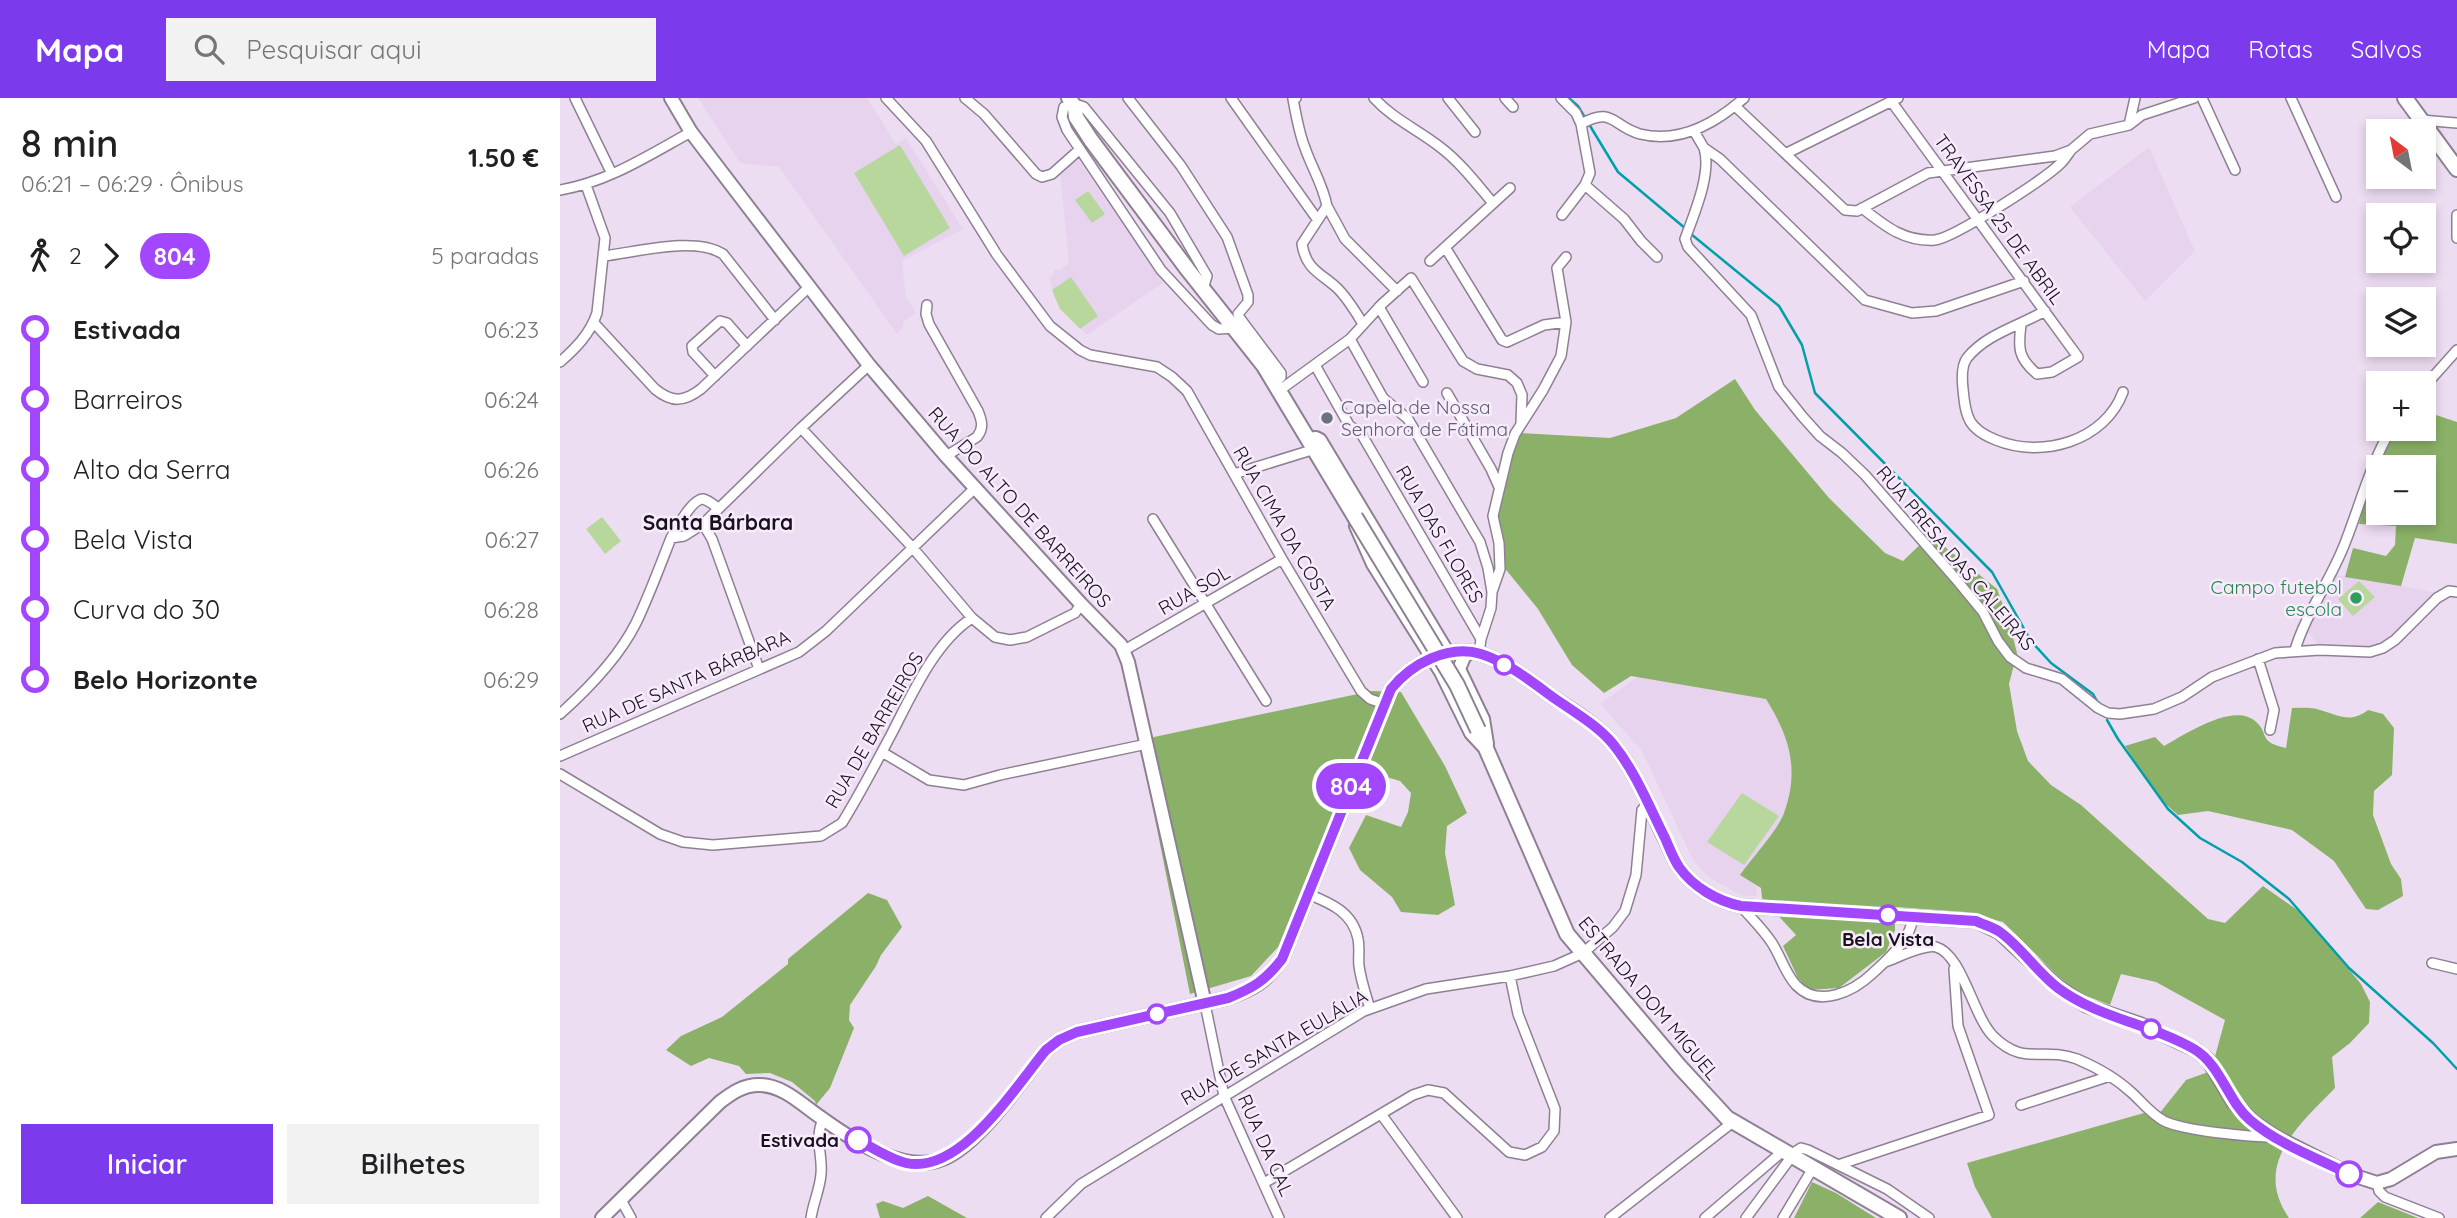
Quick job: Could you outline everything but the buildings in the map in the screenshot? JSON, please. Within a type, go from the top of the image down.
[{"type":"main road","points":[[2406,98],[2420,119]]},
{"type":"main road","name":"ESTRADA DOM MIGUEL","points":[[1065,101],[1277,386],[1457,685],[1564,927],[1583,953],[1715,1107],[1733,1122],[1899,1218]]},
{"type":"main road","points":[[2436,140],[2457,169]]},
{"type":"street","points":[[575,98],[612,174]]},
{"type":"street","name":"RUA DO ALTO DE BARREIROS","points":[[671,98],[691,132],[869,365],[946,456],[1080,604],[1121,645],[1128,662],[1205,1004]]},
{"type":"street","name":"RUA CIMA DA COSTA","points":[[886,98],[900,116],[918,130],[997,255],[1050,326],[1090,355],[1157,367],[1186,391],[1361,691],[1370,699],[1385,704]]},
{"type":"street","points":[[965,98],[984,114],[1042,177],[1052,174],[1080,150]]},
{"type":"street","points":[[1128,98],[1181,166],[1227,237],[1248,295],[1248,302],[1238,314],[1239,317],[1281,373],[1277,386]]},
{"type":"street","points":[[1231,98],[1317,219]]},
{"type":"street","points":[[1294,98],[1305,148],[1324,192],[1327,206],[1345,239],[1397,291]]},
{"type":"street","points":[[1374,98],[1396,119],[1430,140],[1460,164],[1492,202]]},
{"type":"street","points":[[1448,98],[1475,132]]},
{"type":"street","points":[[1505,98],[1513,107]]},
{"type":"street","points":[[1561,98],[1585,122],[1590,173],[1562,215]]},
{"type":"street","points":[[1585,122],[1597,115],[1606,116],[1638,133],[1675,137],[1694,131],[1744,98]]},
{"type":"street","points":[[2129,125],[2135,98]]},
{"type":"street","points":[[1862,208],[1902,236],[1937,240],[1979,219],[2036,182],[2061,163],[2071,150],[2090,134],[2129,125],[2143,115],[2194,98]]},
{"type":"street","points":[[2202,98],[2235,170]]},
{"type":"street","points":[[2291,98],[2336,197]]},
{"type":"street","points":[[1787,153],[1895,100]]},
{"type":"street","name":"TRAVESSA 25 DE ABRIL","points":[[1895,100],[2078,357],[2052,372],[2036,374],[2019,355],[2021,325]]},
{"type":"street","points":[[1065,101],[1063,123],[1161,270],[1212,326],[1219,329],[1234,328]]},
{"type":"street","name":"ESTRADA DOM MIGUEL","points":[[1065,101],[1084,107],[1170,213],[1207,276],[1203,289]]},
{"type":"street","points":[[1735,106],[1845,210],[1857,211],[1928,173],[2055,156],[2071,150]]},
{"type":"street","points":[[2436,121],[2457,123]]},
{"type":"street","points":[[1694,131],[1704,148],[1720,159],[1865,300],[1912,313],[1936,311],[2024,282]]},
{"type":"street","points":[[560,190],[586,185],[612,174],[691,132]]},
{"type":"street","name":"RUA PRESA DAS CALEIRAS","points":[[1704,148],[1707,158],[1706,171],[1686,237],[1688,247],[1751,315],[1779,387],[1820,436],[1865,475],[1955,578],[1983,612],[2010,657],[2026,668],[2062,679],[2098,708],[2108,713],[2120,714],[2154,709],[2182,697],[2212,677],[2258,659]]},
{"type":"street","points":[[1585,184],[1624,219],[1657,257]]},
{"type":"street","points":[[560,362],[578,346],[594,323],[597,313],[605,238],[586,185]]},
{"type":"street","points":[[1430,261],[1510,188]]},
{"type":"street","points":[[1327,206],[1302,244],[1304,258],[1311,268],[1338,289],[1363,324]]},
{"type":"street","points":[[2457,215],[2457,238]]},
{"type":"street","points":[[604,256],[691,245],[714,248],[723,254],[775,320]]},
{"type":"street","points":[[1445,247],[1502,340],[1507,342],[1544,325],[1566,323]]},
{"type":"street","points":[[1459,669],[1464,657],[1474,653],[1491,608],[1492,592],[1500,569],[1499,543],[1493,516],[1515,434],[1561,356],[1566,323],[1557,268],[1566,257]]},
{"type":"street","points":[[1277,386],[1315,365],[1350,339],[1379,307],[1411,278],[1463,361],[1477,369],[1508,375],[1517,383],[1522,395],[1521,423]]},
{"type":"street","points":[[594,323],[665,397],[680,400],[690,397],[715,376],[808,288]]},
{"type":"street","points":[[927,305],[929,324],[978,411],[982,423],[977,437],[946,456]]},
{"type":"street","points":[[1379,307],[1423,382]]},
{"type":"street","points":[[2045,311],[2021,325],[1999,332],[1965,360],[1962,379],[1964,402],[1970,422],[1985,436],[2005,444],[2035,448],[2061,445],[2082,437],[2111,414],[2123,392]]},
{"type":"street","points":[[715,376],[693,352],[692,346],[720,321],[727,323],[747,346]]},
{"type":"street","points":[[1350,339],[1383,398],[1408,419],[1463,510],[1480,542],[1492,592]]},
{"type":"street","points":[[2436,374],[2457,350]]},
{"type":"street","points":[[671,538],[684,536],[703,524],[869,365]]},
{"type":"street","name":"RUA DAS FLORES","points":[[1315,365],[1349,425],[1362,435],[1481,639]]},
{"type":"street","points":[[1447,393],[1499,487]]},
{"type":"street","points":[[801,428],[912,547],[972,618],[995,637],[1010,640],[1027,637],[1075,613],[1080,604]]},
{"type":"street","name":"ESTRADA DOM MIGUEL","points":[[1312,444],[1317,438],[1320,440],[1446,654],[1459,669],[1485,726],[1487,752]]},
{"type":"street","points":[[2295,650],[2345,543],[2384,441]]},
{"type":"street","points":[[1234,474],[1312,444]]},
{"type":"street","name":"RUA DE SANTA BÁRBARA","points":[[560,757],[799,652],[826,631],[975,488]]},
{"type":"street","points":[[560,714],[619,650],[635,624],[671,538],[691,507],[698,500],[705,500],[718,508]]},
{"type":"street","name":"ESTRADA DOM MIGUEL","points":[[1355,517],[1356,530],[1366,552],[1441,673],[1471,733],[1487,752]]},
{"type":"street","points":[[1153,519],[1266,701]]},
{"type":"street","points":[[703,524],[712,539],[759,669]]},
{"type":"street","name":"RUA SOL","points":[[1123,651],[1282,559]]},
{"type":"street","points":[[2270,730],[2274,710],[2258,659],[2295,650],[2370,652],[2384,649],[2437,598],[2449,591],[2457,592]]},
{"type":"street","name":"RUA DE BARREIROS","points":[[560,774],[660,834],[683,842],[713,845],[821,836],[842,823],[920,679],[947,640],[962,624],[972,618]]},
{"type":"street","points":[[602,1218],[720,1102],[738,1089],[758,1085],[779,1088],[822,1119],[879,1152],[907,1163],[928,1164],[949,1157],[972,1139],[1046,1050],[1059,1040],[1077,1032],[1205,1004],[1249,990],[1268,978],[1282,959],[1385,704],[1398,680],[1430,658],[1446,654],[1474,653],[1498,661],[1594,727],[1611,742],[1624,759],[1648,803],[1678,866],[1697,885],[1724,902],[1741,906],[1976,921],[1999,932],[2058,987],[2087,1006],[2140,1024],[2196,1050],[2207,1060],[2233,1102],[2251,1121],[2276,1137],[2349,1174],[2377,1183],[2391,1179],[2436,1152],[2457,1149]]},
{"type":"street","points":[[882,752],[929,780],[964,785],[1147,744]]},
{"type":"street","name":"RUA DE SANTA EULÁLIA","points":[[1046,1218],[1080,1184],[1370,1009],[1426,989],[1554,966],[1583,953],[1613,927],[1625,911],[1636,875],[1642,810],[1648,803]]},
{"type":"street","points":[[1308,894],[1328,900],[1353,922],[1358,938],[1359,965],[1370,1009]]},
{"type":"street","points":[[1741,906],[1771,941],[1797,986],[1821,997],[1855,988],[1885,961],[1910,930],[1913,916]]},
{"type":"street","points":[[1885,961],[1924,947],[1935,947],[1945,953],[1954,964],[1978,1015],[1990,1034],[2008,1050],[2021,1054],[2063,1054],[2110,1076],[2164,1121],[2180,1127],[2276,1137]]},
{"type":"street","points":[[2432,963],[2457,969]]},
{"type":"street","points":[[1838,1165],[1989,1115],[1958,1026],[1954,964]]},
{"type":"street","points":[[1264,1183],[1413,1095],[1428,1090],[1444,1093],[1508,1152],[1525,1155],[1542,1147],[1553,1131],[1555,1109],[1518,1014],[1510,976]]},
{"type":"street","name":"RUA DA CAL","points":[[1205,1004],[1224,1096],[1279,1218]]},
{"type":"street","points":[[2021,1105],[2110,1076]]},
{"type":"street","points":[[1381,1114],[1457,1218]]},
{"type":"street","points":[[811,1218],[822,1174],[818,1151],[822,1119]]},
{"type":"street","points":[[2227,1133],[2238,1131],[2251,1121]]},
{"type":"street","points":[[1610,1218],[1733,1122]]},
{"type":"street","name":"ESTRADA DOM MIGUEL","points":[[1788,1154],[1801,1148],[1887,1189],[1929,1218]]},
{"type":"street","points":[[1705,1218],[1788,1154]]},
{"type":"street","points":[[1746,1218],[1788,1154]]},
{"type":"street","points":[[1783,1218],[1813,1168]]},
{"type":"street","points":[[2377,1183],[2379,1191],[2385,1197],[2439,1218]]},
{"type":"street","points":[[621,1200],[631,1218]]},
{"type":"shaded area","points":[[698,98],[867,98],[896,144],[906,138],[963,229],[902,261],[906,296],[916,313],[903,322],[903,327],[897,334],[779,167],[740,163]]},
{"type":"shaded area","points":[[2149,147],[2195,251],[2145,301],[2070,207]]},
{"type":"shaded area","points":[[1078,159],[1164,282],[1087,335],[1060,309],[1049,277],[1054,274],[1054,270],[1060,270],[1069,263],[1060,173]]},
{"type":"shaded area","points":[[2336,575],[2436,593],[2384,642],[2369,648],[2317,644],[2308,632]]},
{"type":"shaded area","points":[[1637,677],[1771,695],[1791,723],[1796,801],[1745,875],[1757,887],[1756,896],[1742,896],[1707,876],[1693,860],[1642,751],[1600,704]]},
{"type":"green space","points":[[900,145],[950,228],[904,256],[854,173]]},
{"type":"green space","points":[[1088,191],[1105,214],[1092,223],[1075,200]]},
{"type":"green space","points":[[1071,277],[1098,316],[1080,329],[1060,309],[1052,290]]},
{"type":"green space","points":[[1735,379],[1755,410],[1829,498],[1885,553],[1903,561],[1930,535],[1997,589],[2017,653],[2009,684],[2017,731],[2028,761],[2051,785],[2081,805],[2208,919],[2225,923],[2263,886],[2303,914],[2361,984],[2370,1002],[2369,1023],[2332,1057],[2335,1088],[2295,1131],[2278,1163],[2276,1180],[2279,1198],[2289,1218],[1992,1218],[1975,1187],[1967,1163],[2144,1113],[2155,1119],[2186,1080],[2211,1071],[2225,1020],[2156,982],[2121,974],[2110,1005],[2073,991],[2003,922],[1965,912],[1895,907],[1895,930],[1886,952],[1839,988],[1809,990],[1798,978],[1783,946],[1796,935],[1762,898],[1761,888],[1740,875],[1781,820],[1789,797],[1790,753],[1781,726],[1766,699],[1631,676],[1604,693],[1572,665],[1538,609],[1503,566],[1498,509],[1508,465],[1520,433],[1610,438],[1676,418]]},
{"type":"green space","points":[[2436,415],[2457,422],[2457,544],[2415,538],[2401,586],[2345,577],[2353,548],[2386,556],[2395,545],[2396,526],[2378,525],[2436,525],[2436,455],[2377,455],[2385,441],[2436,441]]},
{"type":"green space","points":[[2366,498],[2366,524],[2359,524]]},
{"type":"green space","points":[[602,517],[621,541],[605,554],[586,529]]},
{"type":"green space","name":"Campo futebol escola","points":[[2359,581],[2375,597],[2353,616],[2338,599]]},
{"type":"green space","points":[[1372,691],[1401,692],[1445,766],[1467,813],[1447,826],[1445,853],[1455,905],[1438,915],[1401,912],[1392,897],[1360,870],[1349,848],[1366,815],[1401,827],[1408,812],[1411,793],[1400,781],[1352,767],[1280,945],[1251,976],[1190,994],[1140,744],[1154,737]]},
{"type":"green space","points":[[2292,708],[2314,708],[2350,717],[2356,717],[2368,710],[2383,714],[2394,728],[2392,775],[2374,791],[2373,815],[2391,864],[2401,879],[2403,896],[2378,910],[2366,909],[2334,861],[2292,830],[2208,811],[2178,815],[2161,800],[2125,746],[2155,737],[2164,746],[2209,722],[2234,715],[2246,716],[2255,721],[2267,740],[2286,748]]},
{"type":"green space","points":[[1742,793],[1779,816],[1744,865],[1707,842]]},
{"type":"green space","points":[[868,893],[887,900],[902,927],[850,1005],[849,1020],[854,1028],[830,1088],[816,1105],[815,1101],[792,1082],[770,1073],[746,1074],[739,1066],[709,1058],[691,1066],[666,1050],[681,1036],[722,1017],[788,964],[788,959]]},
{"type":"green space","points":[[1812,1182],[1836,1193],[1876,1218],[1794,1218]]},
{"type":"green space","points":[[928,1196],[967,1218],[880,1218],[876,1204],[883,1201],[903,1208]]},
{"type":"green space","points":[[2378,1202],[2418,1218],[2360,1218]]},
{"type":"waterway","points":[[1569,98],[1578,106],[1618,172],[1686,229]]},
{"type":"waterway","points":[[1691,234],[1779,306],[1802,345],[1815,393],[1992,572],[2031,641],[2051,663],[2093,694],[2097,701]]},
{"type":"waterway","points":[[2107,720],[2168,809],[2200,838],[2242,862],[2289,899],[2349,968],[2433,1043],[2457,1069]]},
{"type":"bus line","name":"804","points":[[858,1140],[907,1163],[928,1164],[949,1157],[988,1122],[1046,1050],[1059,1040],[1077,1032],[1228,998],[1249,990],[1268,978],[1282,959],[1391,689],[1410,670],[1430,658],[1465,652],[1479,653],[1498,661],[1586,720],[1611,742],[1624,759],[1648,803],[1678,866],[1697,885],[1724,902],[1741,906],[1976,921],[1999,932],[2058,987],[2087,1006],[2140,1024],[2196,1050],[2221,1079],[2233,1102],[2251,1121],[2276,1137],[2349,1174]]},
{"type":"place","name":"Capela de Nossa Senhora de Fátima","points":[[1327,418]]},
{"type":"place","name":"Campo futebol escola","points":[[2356,598]]},
{"type":"place","name":"Bela Vista","points":[[1888,915]]},
{"type":"place","name":"Estivada","points":[[858,1140]]},
{"type":"district","name":"Santa Bárbara","points":[[718,522]]}]
